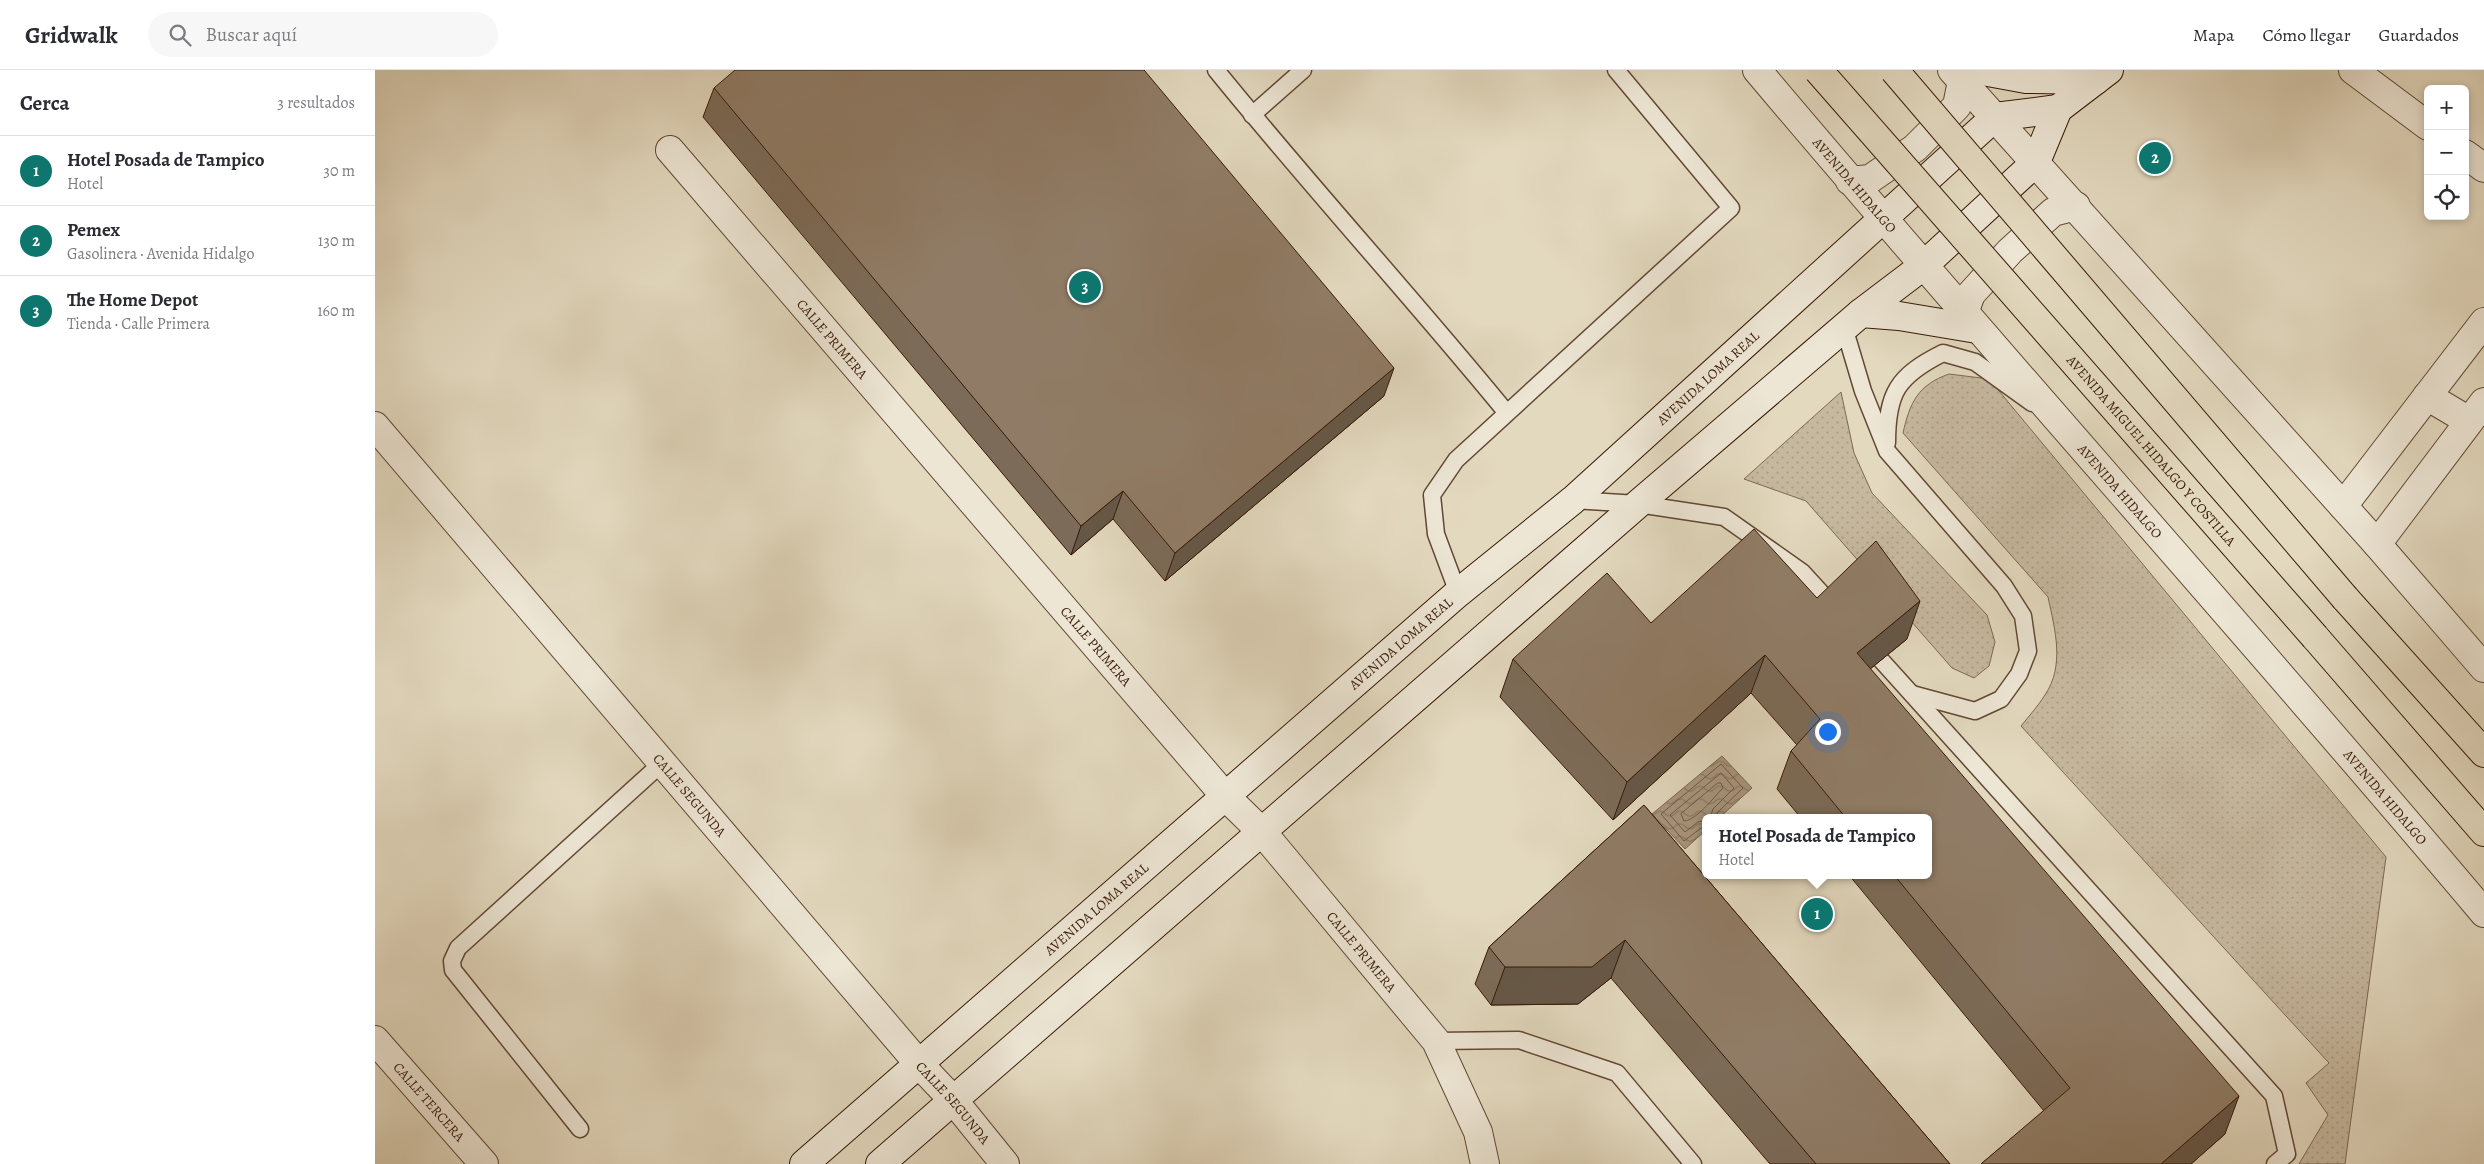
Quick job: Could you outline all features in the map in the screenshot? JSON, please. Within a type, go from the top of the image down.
[{"type":"main road","name":"AVENIDA MIGUEL HIDALGO Y COSTILLA","points":[[1818,70],[2484,832]]},
{"type":"main road","points":[[1894,70],[2345,598],[2484,753]]},
{"type":"street","name":"AVENIDA HIDALGO","points":[[1757,70],[1923,266],[2306,702],[2484,913]]},
{"type":"street","points":[[2353,70],[2424,123]]},
{"type":"street","points":[[1850,181],[1870,179],[1915,148],[1957,106],[1964,74]]},
{"type":"street","points":[[1964,74],[2026,79],[2102,75]]},
{"type":"street","points":[[1964,74],[1995,117],[2377,544],[2484,668]]},
{"type":"street","points":[[880,1164],[1263,833],[1638,504],[1853,320],[1923,266],[2036,162],[2058,109],[2102,75]]},
{"type":"street","points":[[1995,117],[2058,109]]},
{"type":"street","name":"AVENIDA LOMA REAL","points":[[804,1164],[1458,593],[1573,500],[1995,117]]},
{"type":"street","name":"CALLE PRIMERA","points":[[670,150],[1225,796],[1263,833],[1436,1041],[1478,1132],[1485,1164]]},
{"type":"street","points":[[2469,157],[2484,168]]},
{"type":"street","points":[[1853,320],[1899,316],[1971,321],[1971,294],[2010,252],[2053,212],[2076,206]]},
{"type":"street","points":[[2343,506],[2484,322]]},
{"type":"street","points":[[2377,544],[2477,411],[2427,396]]},
{"type":"street","name":"CALLE SEGUNDA","points":[[375,426],[919,1064],[954,1101],[1005,1164]]},
{"type":"street","name":"CALLE TERCERA","points":[[375,1040],[484,1164]]},
{"type":"lane","points":[[1216,70],[1252,115],[1433,323],[1506,412]]},
{"type":"lane","points":[[1252,115],[1303,70]]},
{"type":"lane","points":[[1458,593],[1436,534],[1432,495],[1456,460],[1506,412],[1731,208],[1616,70]]},
{"type":"lane","points":[[1853,320],[1863,391],[1887,451],[2004,586],[2023,616],[2028,651],[2019,674],[2001,699],[1975,711],[1912,694]]},
{"type":"lane","points":[[1887,451],[1887,414],[1896,388],[1919,365],[1943,353],[1975,362],[2060,422]]},
{"type":"lane","points":[[1573,500],[1638,504],[1724,517],[1802,572],[1834,607]]},
{"type":"lane","points":[[1881,660],[2274,1096],[2287,1154],[2275,1164]]},
{"type":"lane","points":[[580,1129],[453,970],[451,961],[458,948],[662,763]]},
{"type":"lane","points":[[1436,1041],[1519,1040],[1617,1073],[1693,1164]]},
{"type":"shaded area","points":[[1949,374],[1989,379],[2386,857],[2345,1164],[2299,1164],[2328,1115],[2306,1083],[2329,1063],[2021,726],[2045,695],[2055,672],[2057,647],[2048,597],[1903,433],[1912,404],[1917,396],[1938,378]]},
{"type":"shaded area","points":[[1841,392],[1854,453],[1872,493],[1987,615],[1995,642],[1989,666],[1974,678],[1952,668],[1806,501],[1744,479]]},
{"type":"water","points":[[1722,756],[1752,788],[1723,814],[1702,814],[1702,834],[1685,849],[1652,814]]},
{"type":"building","points":[[735,70],[1144,70],[1394,368],[1175,553],[1123,491],[1081,526],[714,88]]},
{"type":"building","points":[[1754,529],[1817,598],[1876,541],[1920,601],[1857,653],[2239,1096],[2161,1164],[1981,1164],[2070,1088],[1897,879],[1932,879],[1932,814],[1843,814],[1791,751],[1820,719],[1765,655],[1627,782],[1513,659],[1607,573],[1651,623]]},
{"type":"building","points":[[1644,805],[1702,873],[1702,879],[1707,879],[1950,1164],[1816,1164],[1625,940],[1592,967],[1505,967],[1489,947]]},
{"type":"place","name":"Pemex","points":[[2155,158]]},
{"type":"place","name":"The Home Depot","points":[[1085,287]]},
{"type":"place","name":"Hotel Posada de Tampico","points":[[1817,914]]}]
